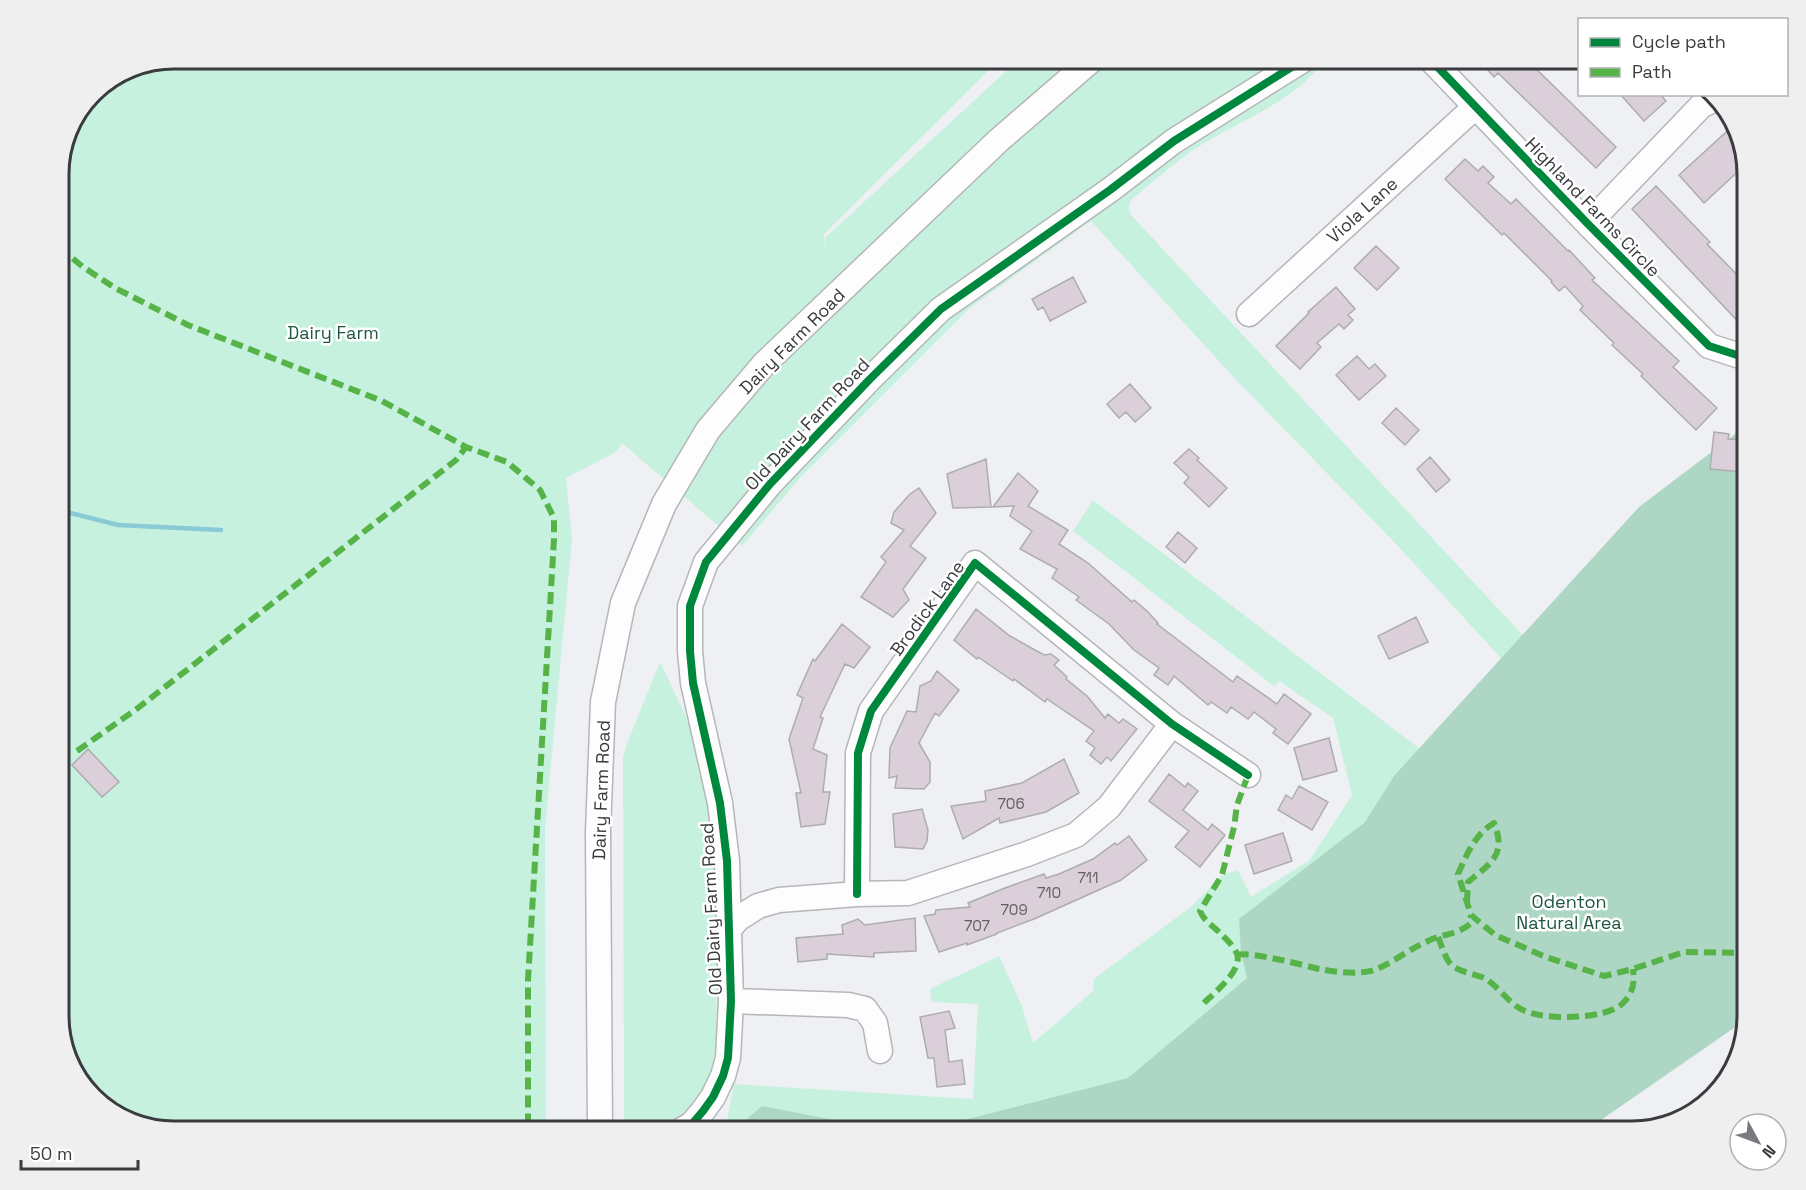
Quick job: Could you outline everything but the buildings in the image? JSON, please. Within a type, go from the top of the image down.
[{"type":"street","name":"Dairy Farm Road","points":[[600,1121],[598,832],[603,702],[623,603],[664,504],[708,430],[764,364],[999,140],[1081,69]]},
{"type":"street","name":"Old Dairy Farm Road","points":[[695,1121],[713,1097],[723,1076],[728,1058],[732,1001],[727,861],[720,803],[693,683],[690,651],[690,606],[706,562],[770,484],[870,378],[941,309],[1110,190],[1174,141],[1290,69]]},
{"type":"street","name":"Highland Farms Circle","points":[[1439,69],[1587,224],[1709,346],[1737,355]]},
{"type":"street","name":"Highland Farms Circle","points":[[1587,224],[1701,106],[1708,102]]},
{"type":"street","name":"Viola Lane","points":[[1250,314],[1475,107]]},
{"type":"street","name":"Brodick Lane","points":[[857,894],[858,753],[871,711],[975,563],[1172,724],[1248,775]]},
{"type":"street","points":[[728,930],[739,918],[758,906],[779,900],[908,893],[1027,854],[1076,835],[1109,807],[1172,724]]},
{"type":"street","points":[[732,1001],[848,1005],[865,1009],[875,1023],[880,1051]]},
{"type":"green space","name":"Dairy Farm","points":[[167,69],[990,69],[824,234],[825,248],[825,238],[1008,69],[1317,69],[1284,98],[1201,145],[1183,158],[1131,200],[1129,207],[1131,215],[1559,674],[1544,1121],[727,1121],[734,1084],[973,1099],[978,1004],[932,1002],[930,989],[999,956],[1022,1006],[1033,1043],[1093,991],[1094,979],[1192,906],[1222,875],[1238,870],[1251,897],[1310,860],[1352,795],[1333,718],[1279,681],[1274,686],[1073,531],[1093,500],[1453,774],[1535,695],[1396,544],[1238,382],[1091,221],[970,308],[800,478],[742,546],[622,443],[616,452],[566,478],[572,539],[545,828],[546,1121],[160,1120],[140,1115],[116,1103],[100,1090],[83,1068],[75,1050],[69,1023],[69,167],[80,128],[91,110],[105,95],[128,80]]},
{"type":"green space","name":"Odenton Natural Area","points":[[1737,433],[1736,1026],[1599,1121],[960,1121],[1128,1078],[1247,978],[1241,953],[1239,919],[1365,822],[1394,776],[1639,507]]},
{"type":"green space","points":[[660,662],[695,735],[715,826],[718,892],[716,1045],[712,1072],[696,1101],[682,1116],[668,1121],[624,1121],[623,758]]},
{"type":"green space","points":[[762,1106],[839,1121],[745,1121]]},
{"type":"waterway","points":[[69,513],[118,525],[221,530]]},
{"type":"marked path","points":[[69,255],[115,288],[188,325],[382,401],[466,447],[507,462],[540,490],[554,518],[554,539],[528,980],[528,1121]]},
{"type":"marked path","points":[[77,751],[138,708],[456,460],[466,447]]},
{"type":"marked path","points":[[1204,1003],[1232,974],[1238,960],[1232,945],[1200,911],[1222,875],[1237,805],[1248,775]]},
{"type":"marked path","points":[[1467,902],[1468,882],[1490,863],[1498,851],[1498,834],[1494,823],[1477,839],[1458,874],[1471,915],[1495,935],[1546,957],[1604,976],[1684,952],[1737,953]]},
{"type":"marked path","points":[[1237,955],[1264,957],[1332,971],[1368,972],[1388,964],[1428,941],[1465,928],[1470,924],[1471,915]]},
{"type":"marked path","points":[[1438,937],[1452,966],[1486,979],[1525,1011],[1547,1016],[1576,1017],[1615,1009],[1631,992],[1633,969]]},
{"type":"cycle path","points":[[695,1121],[713,1097],[723,1076],[728,1058],[731,1001],[727,861],[720,803],[693,683],[690,651],[690,606],[706,562],[770,484],[870,379],[941,309],[1110,190],[1174,141],[1289,69]]},
{"type":"cycle path","points":[[1440,69],[1709,346],[1737,355]]},
{"type":"cycle path","points":[[857,894],[858,753],[871,711],[975,563],[1172,724],[1248,775]]}]
